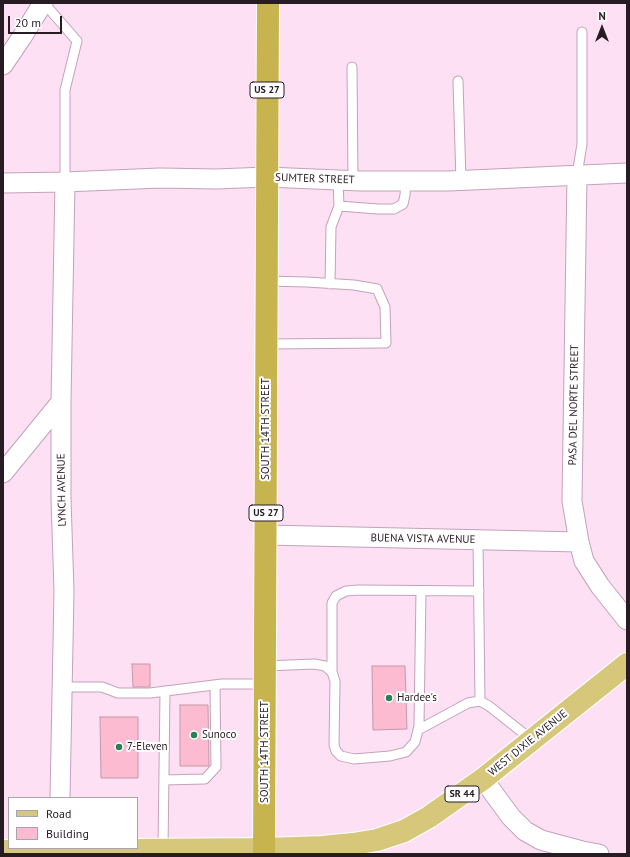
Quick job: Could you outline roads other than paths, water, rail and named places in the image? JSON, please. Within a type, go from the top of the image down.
[{"type":"highway","name":"SOUTH 14TH STREET","points":[[264,852],[268,3]]},
{"type":"main road","name":"WEST DIXIE AVENUE","points":[[264,852],[352,844],[377,840],[404,831],[429,817],[483,779],[627,664]]},
{"type":"main road","name":"SR 44","points":[[3,851],[60,849],[264,852]]},
{"type":"street","points":[[3,65],[43,3]]},
{"type":"street","name":"SUMTER STREET","points":[[3,183],[160,178],[216,179],[267,177],[346,180],[461,181],[627,173]]},
{"type":"street","name":"PASA DEL NORTE STREET","points":[[577,175],[572,501],[584,561],[600,586],[627,620]]},
{"type":"street","name":"LYNCH AVENUE","points":[[60,797],[64,591],[61,500],[61,402],[65,182]]},
{"type":"street","points":[[3,473],[61,402]]},
{"type":"street","name":"BUENA VISTA AVENUE","points":[[266,535],[579,542]]},
{"type":"street","points":[[483,779],[511,817],[525,830],[555,849],[599,854]]},
{"type":"lane","points":[[43,3],[77,41],[65,90],[65,182]]},
{"type":"lane","points":[[577,175],[582,144],[582,32]]},
{"type":"lane","points":[[330,284],[331,227],[339,206],[346,180],[352,67]]},
{"type":"lane","points":[[458,81],[461,181]]},
{"type":"lane","points":[[339,206],[378,210],[394,209],[403,204],[406,181]]},
{"type":"lane","points":[[267,281],[354,285],[377,289],[385,307],[386,343],[267,344]]},
{"type":"lane","points":[[478,540],[480,701]]},
{"type":"lane","points":[[421,591],[419,726],[415,742],[406,752],[390,756],[354,759],[341,756],[336,751],[334,745],[335,682],[332,672],[332,603],[336,596],[346,591],[359,590],[478,591]]},
{"type":"lane","points":[[62,687],[102,687],[118,694],[150,693],[222,684],[314,664],[325,666],[332,672]]},
{"type":"lane","points":[[164,780],[205,779],[216,767],[215,685]]},
{"type":"lane","points":[[163,850],[165,691]]},
{"type":"lane","points":[[418,730],[468,703],[480,701],[489,706],[532,740]]},
{"type":"place","name":"Hardee's","points":[[389,698]]},
{"type":"place","name":"Sunoco","points":[[194,735]]},
{"type":"place","name":"7-Eleven","points":[[119,747]]}]
